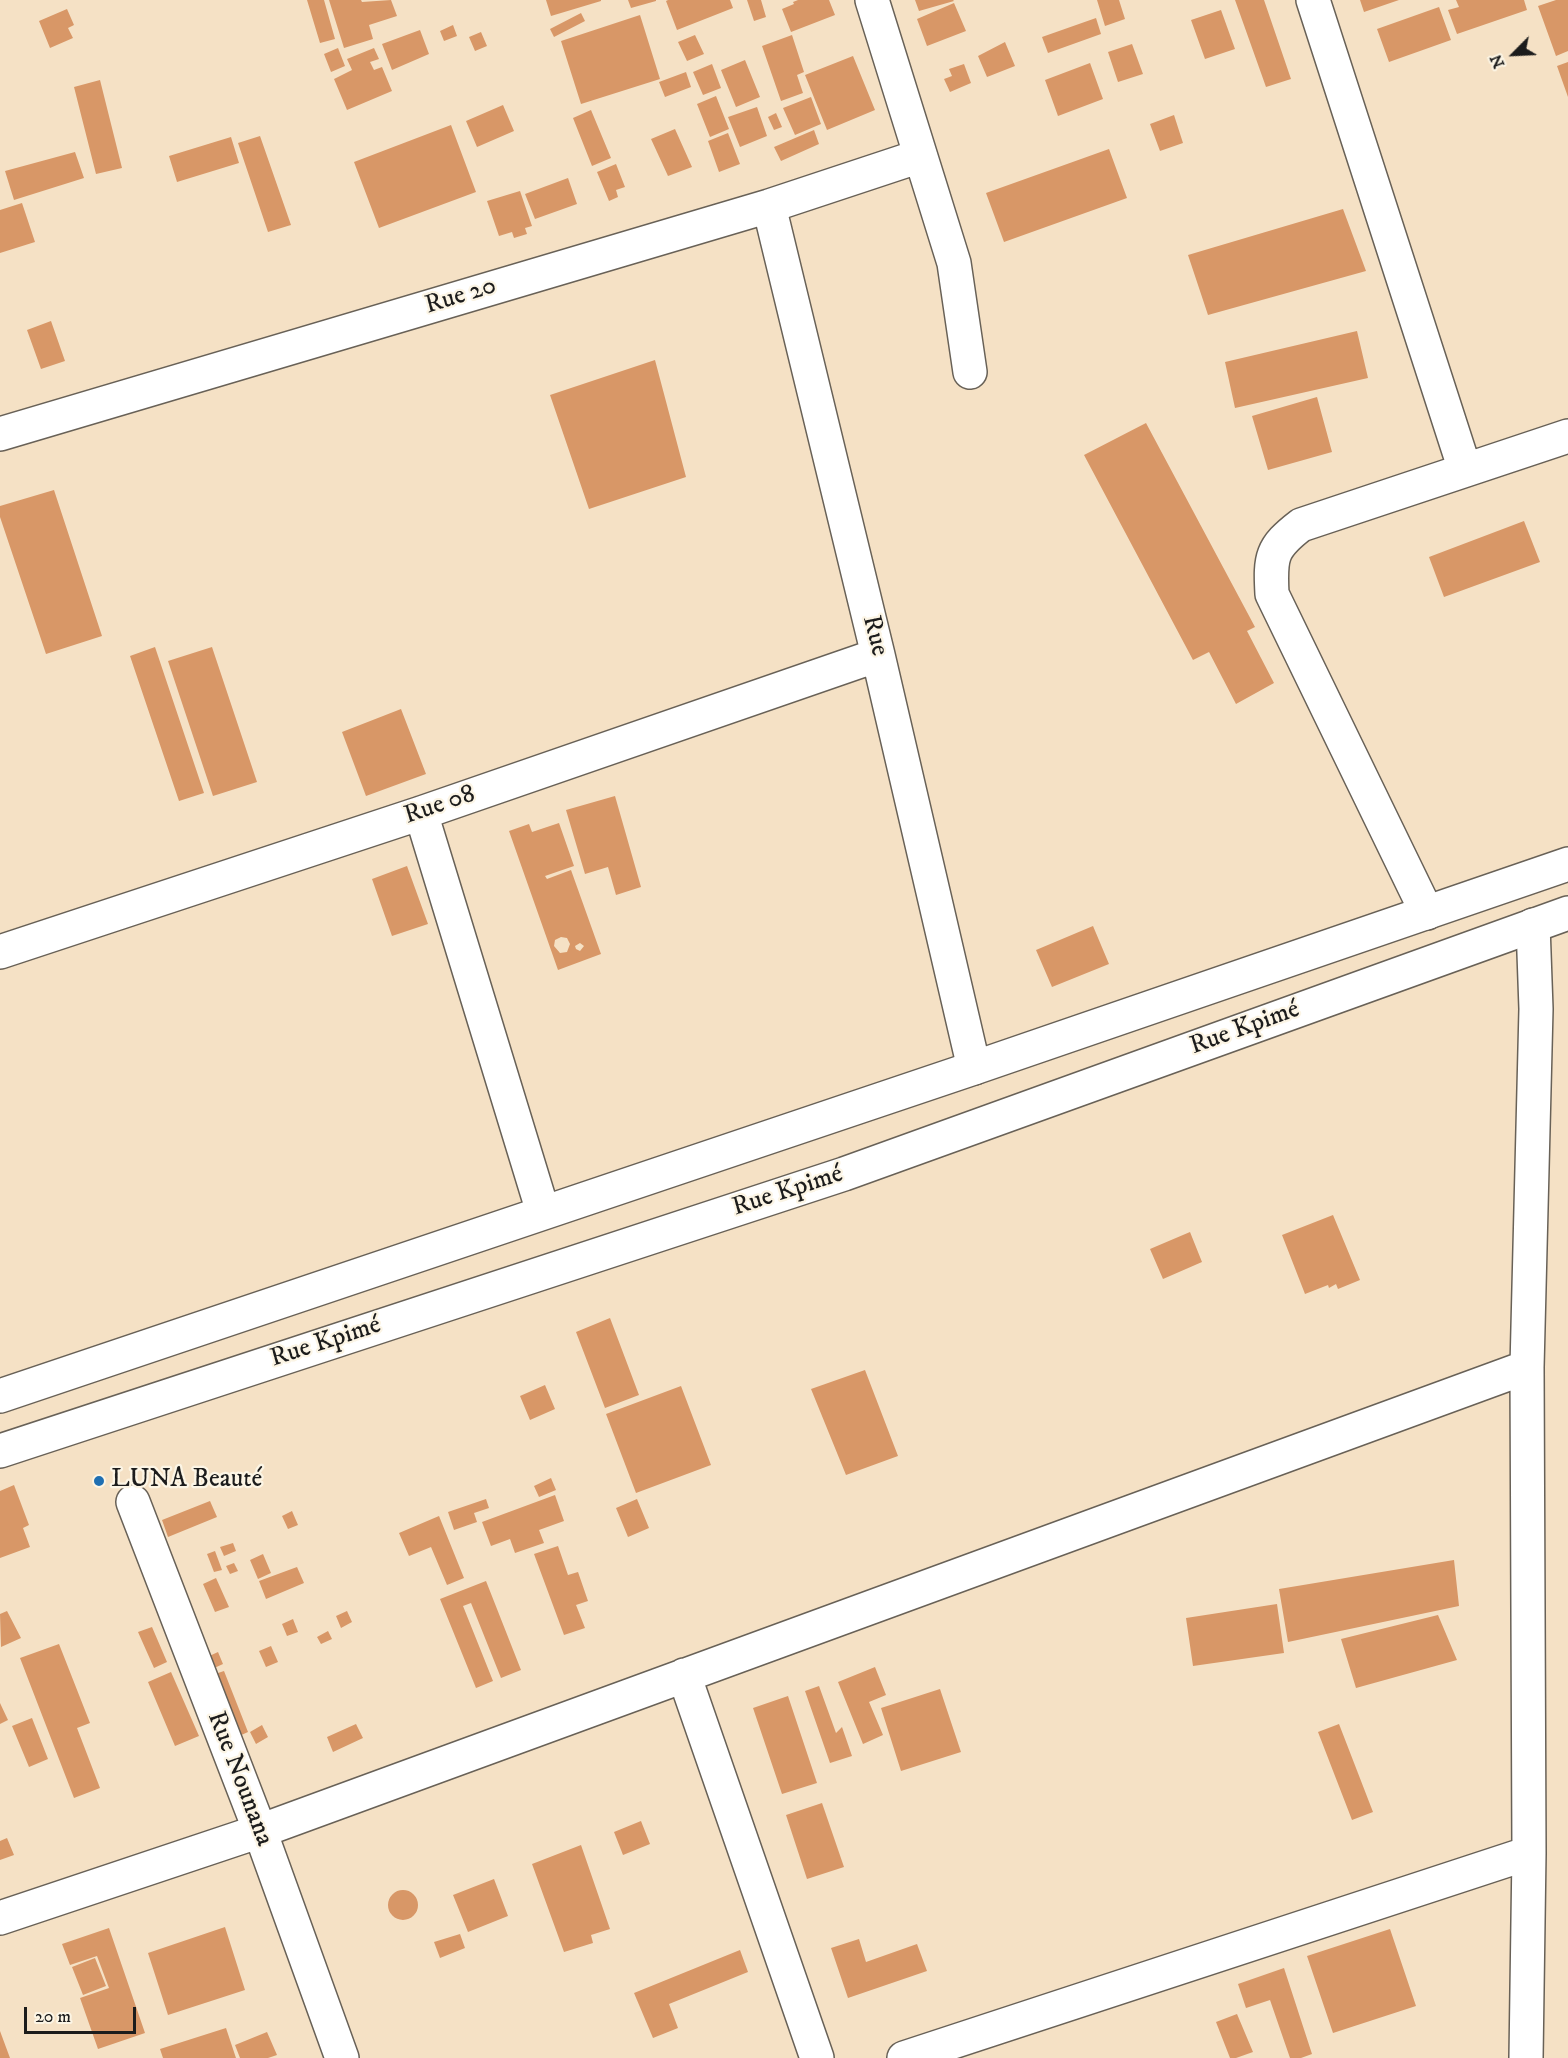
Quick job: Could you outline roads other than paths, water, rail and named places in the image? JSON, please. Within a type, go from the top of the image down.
[{"type":"street","points":[[872,0],[954,263],[970,372]]},
{"type":"street","points":[[1313,0],[1465,470]]},
{"type":"street","name":"Rue 20","points":[[0,434],[769,206],[920,156]]},
{"type":"street","name":"Rue","points":[[769,206],[878,655],[974,1068]]},
{"type":"street","points":[[1427,913],[1272,594],[1271,570],[1275,549],[1301,525],[1568,436]]},
{"type":"street","name":"Rue 08","points":[[0,952],[421,813],[878,655]]},
{"type":"street","points":[[421,813],[543,1212]]},
{"type":"street","name":"Rue Kpimé","points":[[0,1396],[974,1068],[1568,864]]},
{"type":"street","name":"Rue Kpimé","points":[[0,1451],[844,1174],[1568,913]]},
{"type":"street","points":[[1526,2058],[1529,1853],[1527,1367],[1536,1009],[1533,925]]},
{"type":"street","points":[[0,1918],[260,1831],[1527,1367]]},
{"type":"street","name":"Rue Nounana","points":[[133,1502],[260,1831],[342,2058]]},
{"type":"street","points":[[684,1675],[817,2058]]},
{"type":"street","points":[[904,2058],[1529,1853]]},
{"type":"place","name":"LUNA Beauté","points":[[99,1481]]}]
